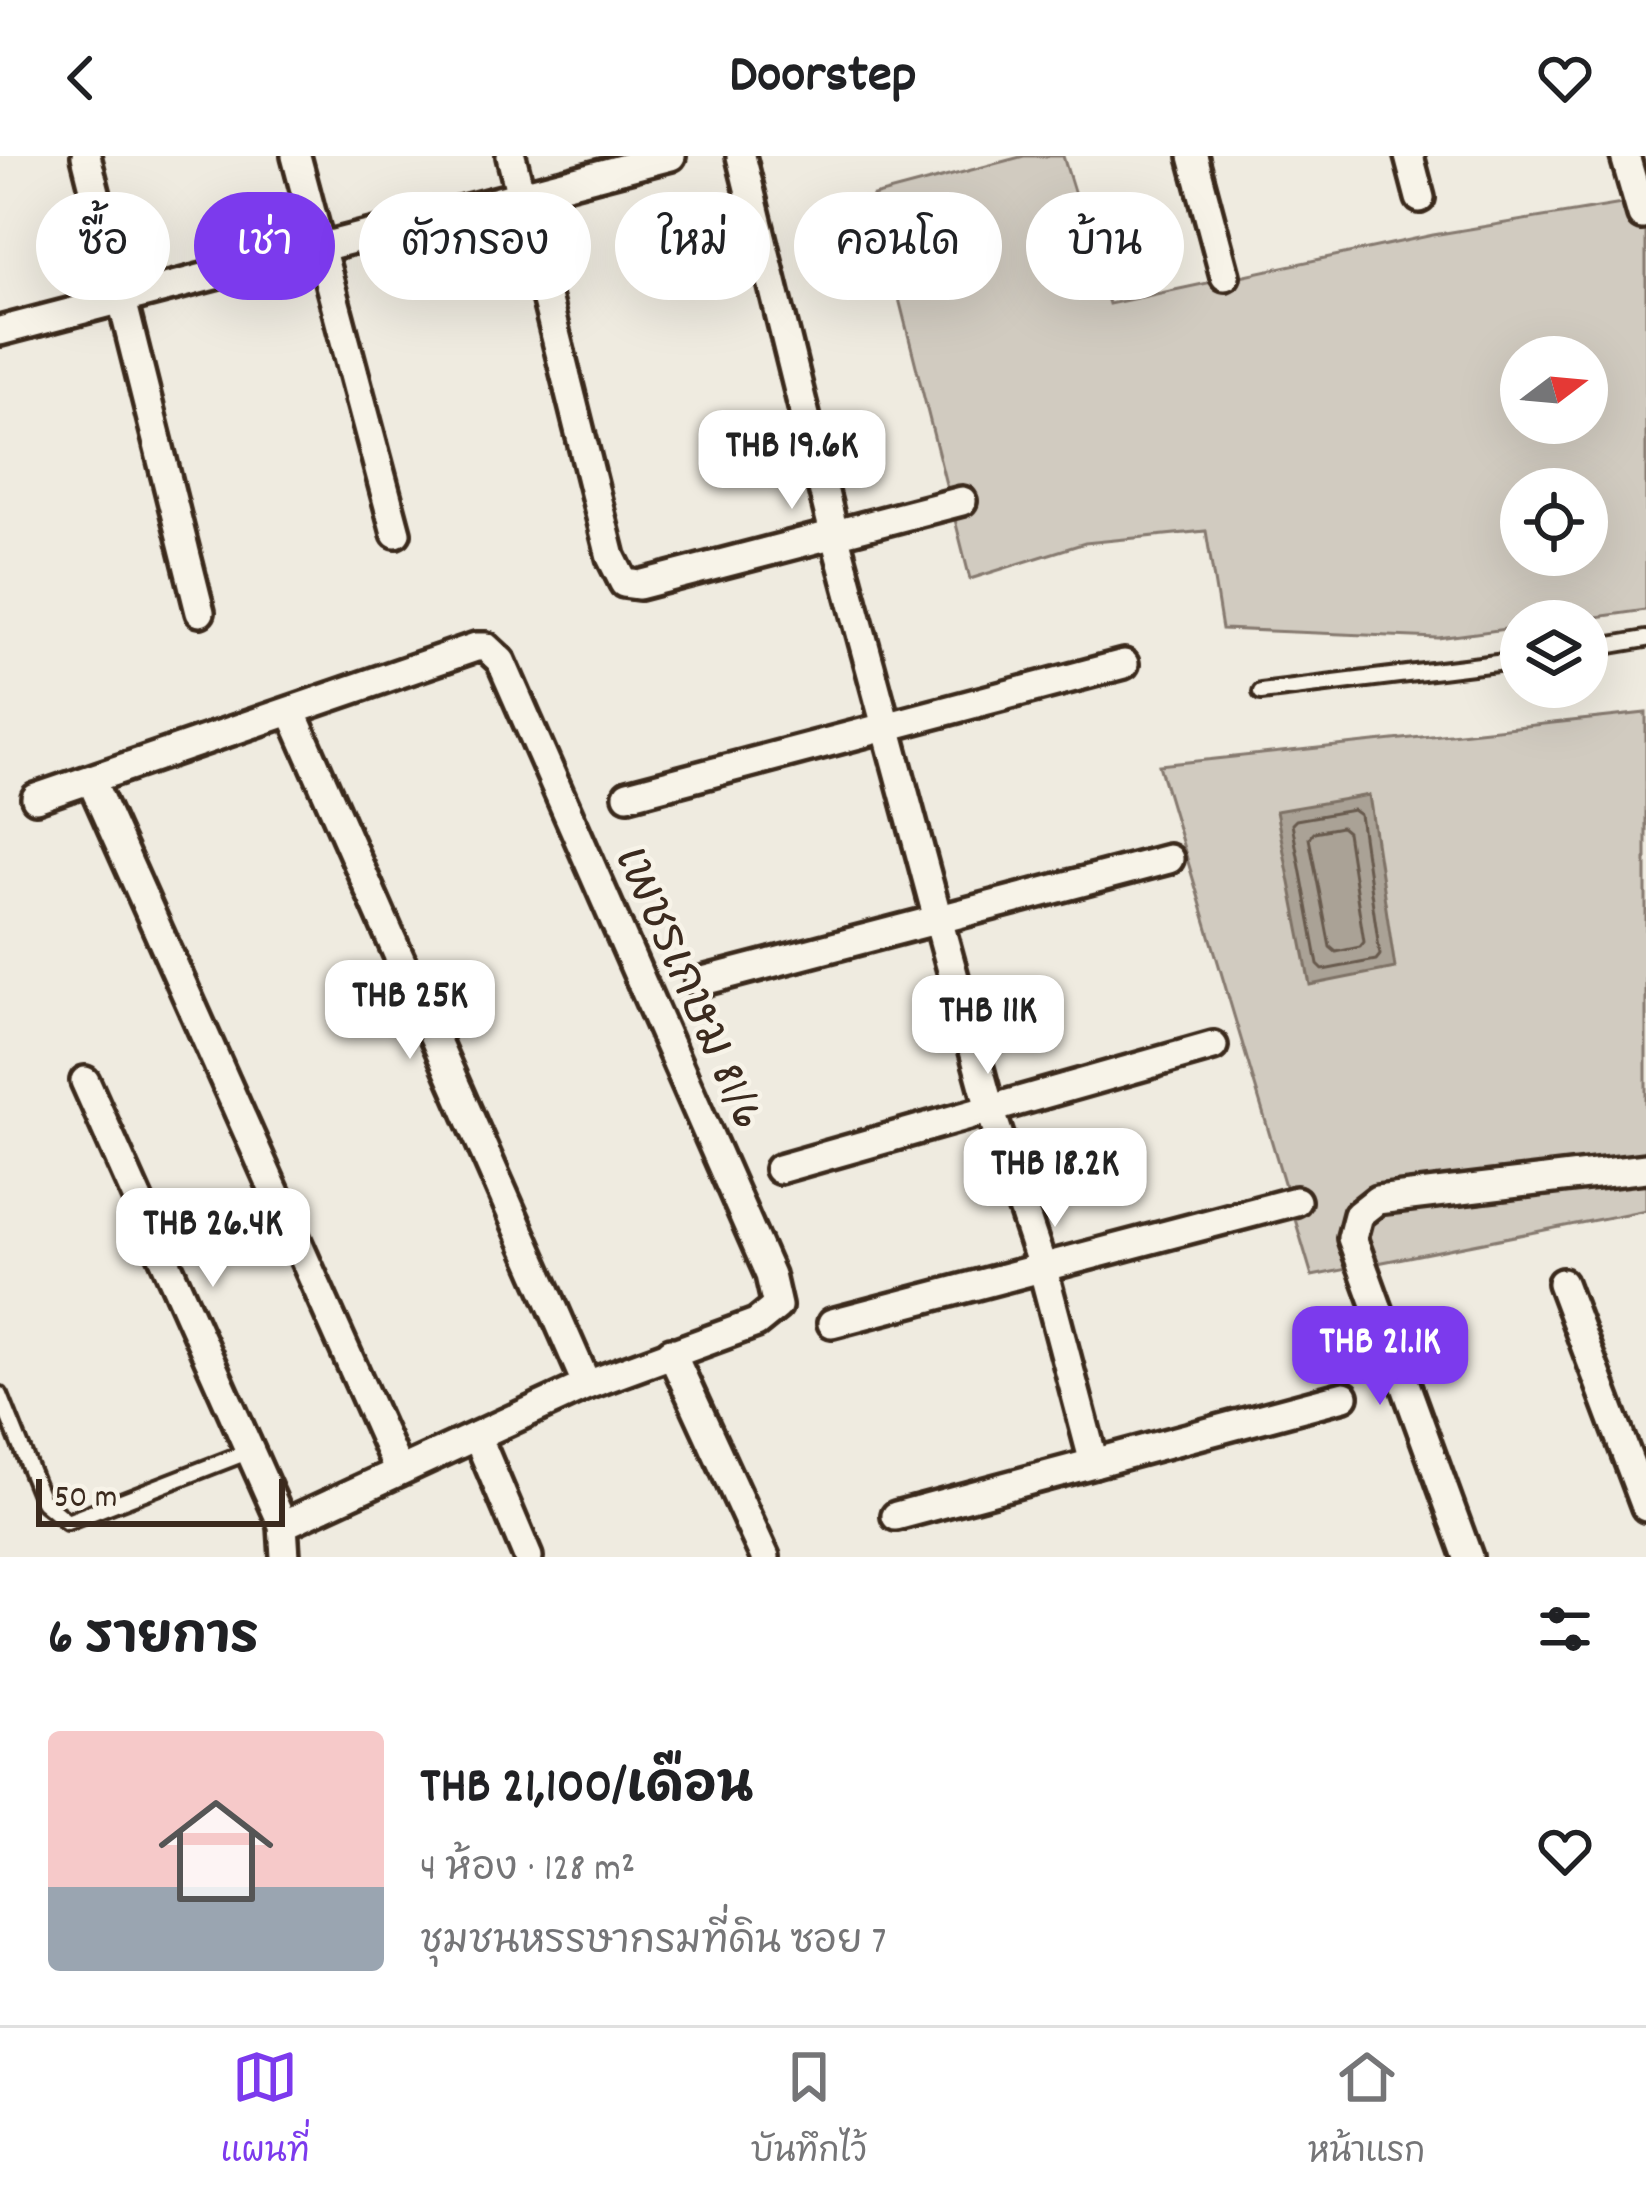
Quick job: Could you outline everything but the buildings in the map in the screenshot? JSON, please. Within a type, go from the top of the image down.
[{"type":"street","points":[[86,156],[200,612]]},
{"type":"street","points":[[296,156],[305,192]]},
{"type":"street","points":[[511,156],[519,192]]},
{"type":"street","points":[[532,192],[670,156]]},
{"type":"street","points":[[741,156],[834,533],[938,920],[990,1109],[1042,1266],[1094,1463]]},
{"type":"street","points":[[1193,156],[1225,276]]},
{"type":"street","points":[[1409,156],[1420,197]]},
{"type":"street","points":[[1625,156],[1642,215]]},
{"type":"street","points":[[0,331],[194,282]]},
{"type":"street","points":[[333,300],[396,533]]},
{"type":"street","points":[[546,300],[611,557],[624,583],[639,585],[962,501]]},
{"type":"street","name":"เพชรเกษม 81/6","points":[[36,798],[486,647],[501,662],[770,1275],[777,1306],[756,1323],[587,1384],[283,1525]]},
{"type":"street","points":[[628,795],[1124,664]]},
{"type":"street","points":[[292,713],[587,1384]]},
{"type":"street","points":[[91,780],[399,1471]]},
{"type":"street","points":[[699,982],[1169,859]]},
{"type":"street","points":[[779,1169],[1213,1046]]},
{"type":"street","points":[[85,1081],[283,1525],[285,1557]]},
{"type":"street","points":[[1468,1557],[1352,1238],[1358,1215],[1377,1200],[1646,1168]]},
{"type":"street","points":[[832,1323],[1295,1201]]},
{"type":"street","points":[[1562,1283],[1646,1508]]},
{"type":"street","points":[[671,1352],[765,1557]]},
{"type":"street","points":[[896,1516],[1344,1396]]},
{"type":"street","points":[[477,1436],[528,1557]]},
{"type":"lane","points":[[1608,645],[1646,639]]},
{"type":"lane","points":[[1261,692],[1500,663]]},
{"type":"lane","points":[[0,1395],[43,1502],[68,1522],[250,1451]]},
{"type":"shaded area","points":[[1024,156],[1063,156],[1074,192],[1026,192],[1026,300],[1108,300],[1109,304],[1184,300],[1184,288],[1433,235],[1646,200],[1646,610],[1608,615],[1608,600],[1500,600],[1500,630],[1438,638],[1222,629],[1206,531],[1085,543],[970,579],[899,300],[1002,300],[1002,192],[888,192]]},
{"type":"shaded area","points":[[1646,713],[1646,1210],[1312,1276],[1159,765]]},
{"type":"water","points":[[1369,795],[1395,968],[1310,985],[1276,811]]}]
